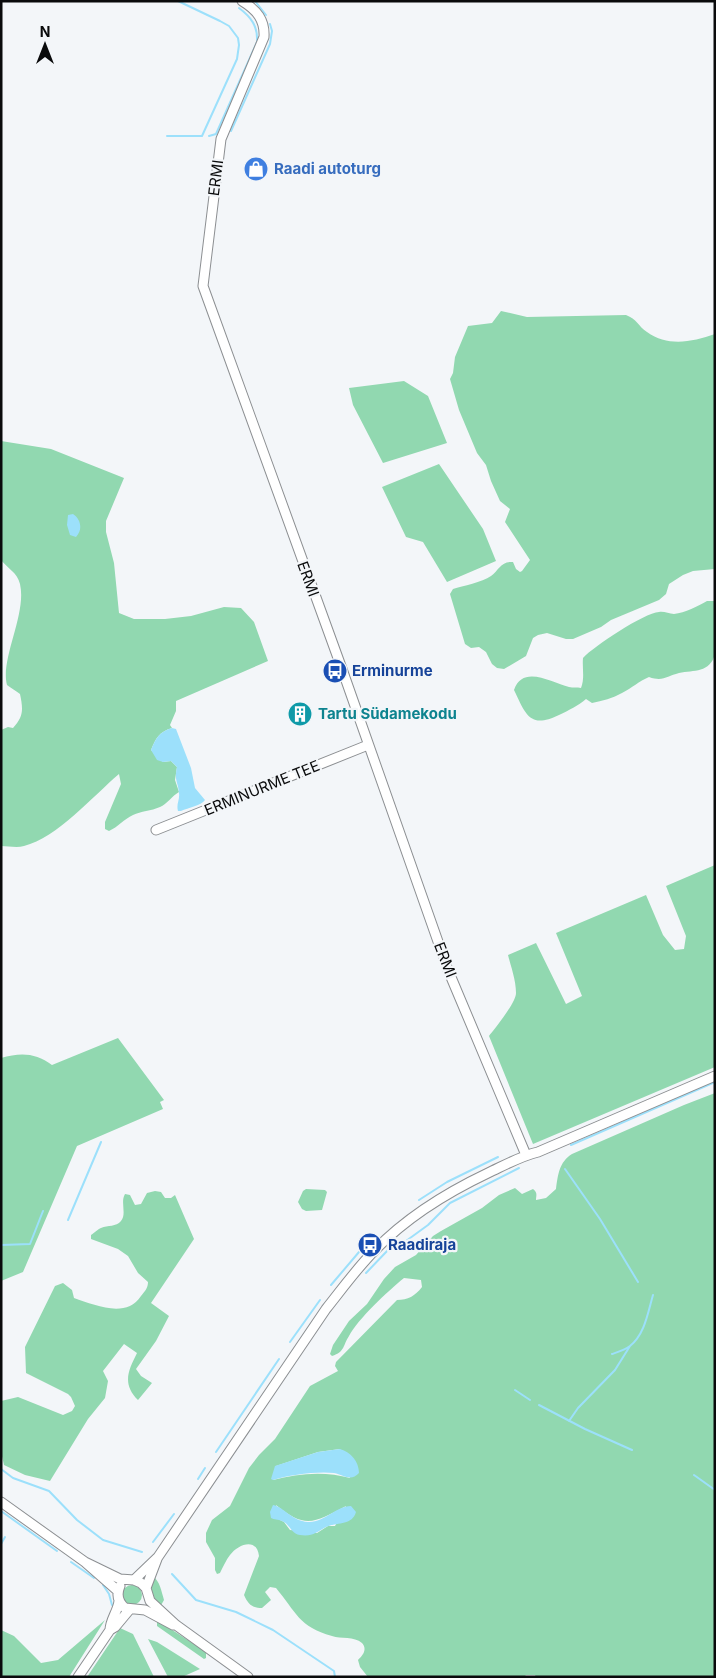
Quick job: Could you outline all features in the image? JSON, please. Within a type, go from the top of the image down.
[{"type":"street","name":"ERMI","points":[[242,1],[259,14],[264,22],[264,38],[221,139],[203,286],[342,668],[448,970],[526,1155]]},
{"type":"street","name":"ERMINURME TEE","points":[[156,830],[368,745]]},
{"type":"street","points":[[110,1630],[110,1622],[116,1612],[118,1596],[123,1583],[130,1580],[158,1556],[326,1309],[348,1280],[382,1243],[419,1213],[467,1183],[526,1155],[538,1152],[715,1076]]},
{"type":"street","points":[[1,1502],[85,1562],[115,1577],[141,1583],[152,1603],[176,1625],[248,1677]]},
{"type":"street","points":[[78,1677],[110,1630],[134,1609],[144,1604],[158,1556]]},
{"type":"street","points":[[85,1562],[118,1596],[125,1608],[149,1611],[169,1624],[176,1625]]},
{"type":"green space","points":[[501,311],[527,317],[626,315],[633,318],[644,330],[655,337],[680,342],[715,334],[715,569],[693,571],[683,575],[669,584],[666,594],[659,600],[611,620],[601,627],[573,639],[566,639],[547,633],[538,635],[533,638],[526,656],[504,669],[497,668],[492,664],[486,652],[479,647],[471,648],[465,644],[450,594],[453,589],[491,576],[501,566],[509,562],[513,562],[516,569],[520,572],[530,560],[505,522],[510,509],[500,501],[486,465],[477,453],[459,410],[450,379],[453,373],[455,357],[468,326],[492,323]]},
{"type":"green space","points":[[404,381],[428,396],[447,443],[383,463],[353,405],[349,388]]},
{"type":"green space","points":[[1,441],[51,449],[124,478],[106,521],[106,532],[114,563],[119,613],[134,619],[165,619],[191,616],[224,607],[241,608],[254,622],[268,661],[176,701],[176,711],[170,725],[172,728],[158,736],[151,750],[163,762],[171,761],[177,767],[175,780],[179,792],[165,804],[133,815],[109,831],[105,829],[105,822],[121,784],[119,774],[62,826],[36,842],[18,847],[1,846],[1,730],[8,727],[13,728],[21,716],[22,708],[20,694],[7,685],[6,674],[21,596],[17,576],[1,560]]},
{"type":"green space","points":[[439,464],[483,529],[496,561],[447,582],[423,542],[406,537],[382,487]]},
{"type":"green space","points":[[707,601],[715,601],[715,654],[713,660],[705,668],[661,679],[649,677],[615,696],[592,703],[586,699],[573,708],[549,719],[535,720],[526,713],[514,690],[518,682],[524,678],[538,677],[569,687],[581,688],[583,658],[608,638],[652,614],[661,612],[678,613]]},
{"type":"green space","points":[[715,865],[715,1067],[533,1144],[489,1036],[513,1003],[516,993],[508,955],[536,943],[566,1004],[582,996],[556,933],[646,895],[663,935],[675,950],[684,949],[686,936],[666,886]]},
{"type":"green space","points":[[118,1038],[164,1100],[160,1102],[163,1109],[77,1146],[23,1272],[1,1281],[1,1058],[22,1054],[40,1058],[52,1065]]},
{"type":"green space","points":[[715,1093],[715,1677],[536,1677],[535,1675],[526,1675],[524,1677],[368,1677],[360,1667],[358,1660],[363,1655],[364,1646],[362,1643],[355,1639],[332,1636],[312,1628],[299,1618],[276,1588],[270,1587],[265,1592],[271,1600],[262,1608],[249,1603],[244,1595],[259,1556],[255,1546],[251,1544],[242,1545],[233,1551],[220,1573],[217,1574],[215,1558],[206,1542],[206,1533],[212,1520],[230,1506],[249,1468],[275,1439],[310,1386],[338,1371],[335,1366],[336,1362],[397,1300],[411,1297],[422,1287],[421,1280],[404,1278],[366,1314],[353,1329],[342,1350],[332,1356],[330,1354],[333,1345],[349,1321],[367,1304],[384,1279],[395,1267],[416,1255],[433,1236],[482,1208],[499,1195],[515,1188],[522,1194],[533,1189],[536,1193],[536,1200],[546,1198],[556,1189],[562,1165],[572,1154]],"holes":[[[340,1449],[350,1478],[331,1474],[312,1474],[273,1480],[276,1466],[318,1452]],[[276,1505],[286,1513],[303,1521],[318,1519],[346,1506],[335,1526],[328,1526],[317,1533],[290,1530],[280,1520]]]},
{"type":"green space","points":[[306,1189],[325,1190],[327,1192],[322,1210],[306,1211],[302,1209],[298,1202],[303,1191]]},
{"type":"green space","points":[[161,1192],[165,1198],[171,1198],[175,1195],[194,1239],[151,1303],[169,1316],[156,1341],[136,1369],[141,1376],[152,1383],[138,1400],[128,1383],[129,1372],[137,1353],[124,1344],[103,1371],[108,1381],[105,1398],[88,1419],[50,1481],[25,1475],[4,1465],[1,1452],[1,1401],[18,1397],[63,1415],[72,1411],[75,1406],[68,1394],[26,1373],[25,1347],[55,1286],[63,1283],[72,1290],[74,1298],[100,1307],[119,1309],[135,1303],[146,1289],[148,1282],[138,1273],[128,1256],[118,1249],[91,1239],[91,1235],[104,1227],[121,1221],[123,1218],[125,1194],[130,1195],[135,1205],[141,1204],[147,1193]]},
{"type":"green space","points":[[153,1576],[159,1584],[164,1600],[160,1607],[151,1594]]},
{"type":"green space","points":[[132,1585],[139,1588],[142,1595],[139,1602],[132,1605],[125,1602],[122,1595],[125,1588]]},
{"type":"green space","points":[[105,1620],[69,1677],[1,1677],[1,1630],[14,1636],[41,1663],[58,1660]]},
{"type":"green space","points":[[157,1620],[206,1652],[206,1658],[204,1659],[157,1626]]},
{"type":"green space","points":[[120,1628],[133,1634],[154,1677],[87,1677]]},
{"type":"green space","points":[[148,1639],[157,1642],[200,1669],[182,1677],[168,1677]]},
{"type":"water","points":[[73,514],[78,519],[80,525],[80,531],[76,537],[70,535],[67,525],[68,515]]},
{"type":"water","points":[[172,728],[176,729],[191,768],[195,788],[205,800],[198,805],[181,811],[178,811],[177,767],[171,761],[163,762],[157,760],[151,750],[158,736]]},
{"type":"water","points":[[340,1449],[348,1452],[356,1461],[359,1473],[356,1476],[347,1477],[334,1473],[320,1473],[271,1479],[275,1466],[318,1452]]},
{"type":"water","points":[[273,1505],[297,1519],[308,1522],[314,1522],[346,1507],[351,1506],[356,1512],[351,1520],[347,1522],[330,1525],[314,1534],[304,1535],[295,1533],[282,1521],[271,1518],[270,1512]]},
{"type":"waterway","points":[[167,136],[202,136],[237,59],[239,45],[238,38],[229,26],[178,1]]},
{"type":"waterway","points":[[255,1],[266,15]]},
{"type":"waterway","points":[[209,136],[216,134],[257,42],[253,22],[239,8]]},
{"type":"waterway","points":[[231,131],[270,44],[272,31],[270,24]]},
{"type":"waterway","points":[[571,1145],[715,1082]]},
{"type":"waterway","points":[[68,1220],[101,1142]]},
{"type":"waterway","points":[[419,1200],[447,1182],[498,1157]]},
{"type":"waterway","points":[[366,1273],[388,1250],[406,1241],[428,1225],[450,1203],[519,1168]]},
{"type":"waterway","points":[[565,1169],[600,1219],[638,1282]]},
{"type":"waterway","points":[[1,1245],[30,1244],[43,1211]]},
{"type":"waterway","points":[[331,1285],[359,1252]]},
{"type":"waterway","points":[[612,1354],[621,1351],[635,1341],[645,1322],[653,1295]]},
{"type":"waterway","points":[[290,1342],[320,1300]]},
{"type":"waterway","points":[[569,1421],[578,1408],[615,1370],[630,1346]]},
{"type":"waterway","points":[[216,1452],[279,1359]]},
{"type":"waterway","points":[[515,1390],[530,1400]]},
{"type":"waterway","points":[[539,1405],[585,1429],[632,1450]]},
{"type":"waterway","points":[[198,1479],[205,1468]]},
{"type":"waterway","points":[[1,1469],[13,1478],[49,1491],[77,1520],[103,1540],[142,1552]]},
{"type":"waterway","points":[[694,1475],[715,1490]]},
{"type":"waterway","points":[[1,1511],[57,1551]]},
{"type":"waterway","points":[[153,1542],[174,1514]]},
{"type":"waterway","points":[[1,1544],[5,1537]]},
{"type":"waterway","points":[[71,1562],[94,1578]]},
{"type":"waterway","points":[[172,1574],[196,1600],[236,1612],[273,1630],[334,1671],[335,1677]]},
{"type":"waterway","points":[[103,1585],[109,1594],[112,1605]]},
{"type":"place","name":"Raadi autoturg","points":[[256,169]]},
{"type":"place","name":"Erminurme","points":[[335,671]]},
{"type":"place","name":"Tartu Südamekodu","points":[[300,714]]},
{"type":"place","name":"Raadiraja","points":[[370,1245]]}]
